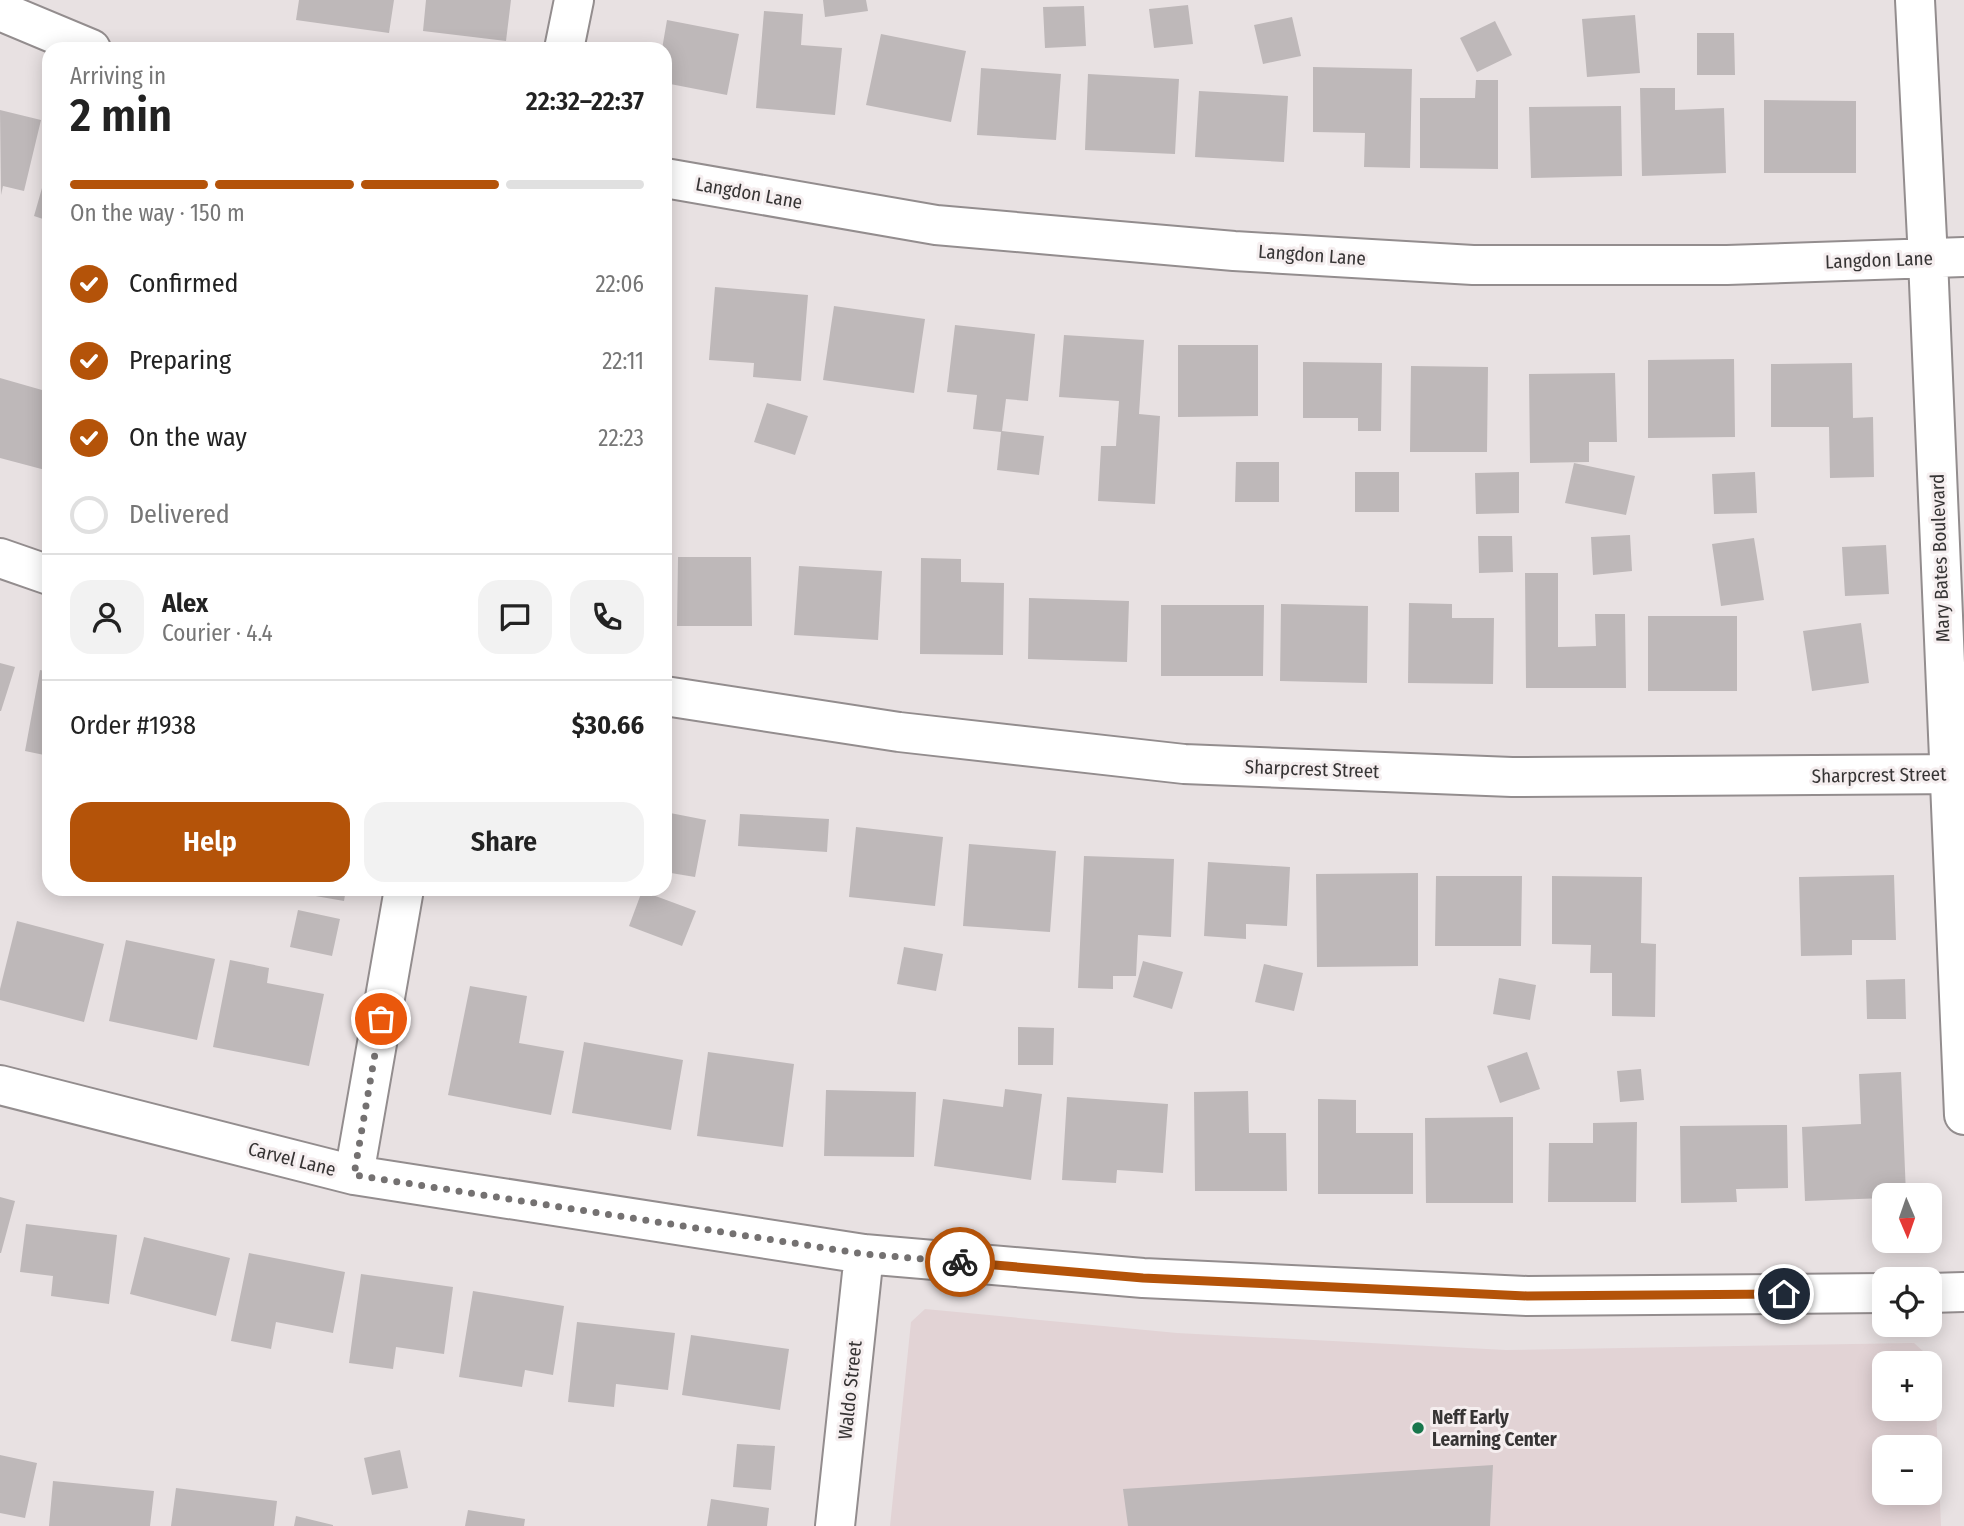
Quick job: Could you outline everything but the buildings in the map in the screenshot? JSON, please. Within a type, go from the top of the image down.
[{"type":"street","points":[[565,42],[574,0]]},
{"type":"street","name":"Mary Bates Boulevard","points":[[1915,0],[1946,258],[1964,1115]]},
{"type":"street","points":[[0,11],[74,42]]},
{"type":"street","name":"Langdon Lane","points":[[672,179],[936,225],[1274,253],[1473,265],[1727,265],[1946,258]]},
{"type":"street","points":[[0,558],[42,573]]},
{"type":"street","name":"Sharpcrest Street","points":[[672,697],[899,732],[1184,764],[1512,777],[1956,774]]},
{"type":"street","points":[[354,1175],[403,896]]},
{"type":"street","name":"Carvel Lane","points":[[0,1085],[354,1175],[864,1254],[1143,1278],[1527,1296],[1872,1293]]},
{"type":"street","name":"Waldo Street","points":[[835,1526],[864,1254]]},
{"type":"street","points":[[1942,1293],[1964,1292]]},
{"type":"shaded area","name":"Neff Early Learning Center","points":[[925,1309],[1177,1333],[1506,1350],[1914,1343],[1923,1351],[1872,1351],[1872,1421],[1937,1421],[1937,1435],[1872,1435],[1872,1505],[1940,1505],[1941,1526],[890,1526],[911,1322]]},
{"type":"way so far","points":[[381,1019],[354,1175],[864,1254],[960,1262]]},
{"type":"place","name":"Neff Early Learning Center","points":[[1418,1428]]},
{"type":"route","points":[[960,1262],[1143,1278],[1527,1296],[1784,1294]]}]
